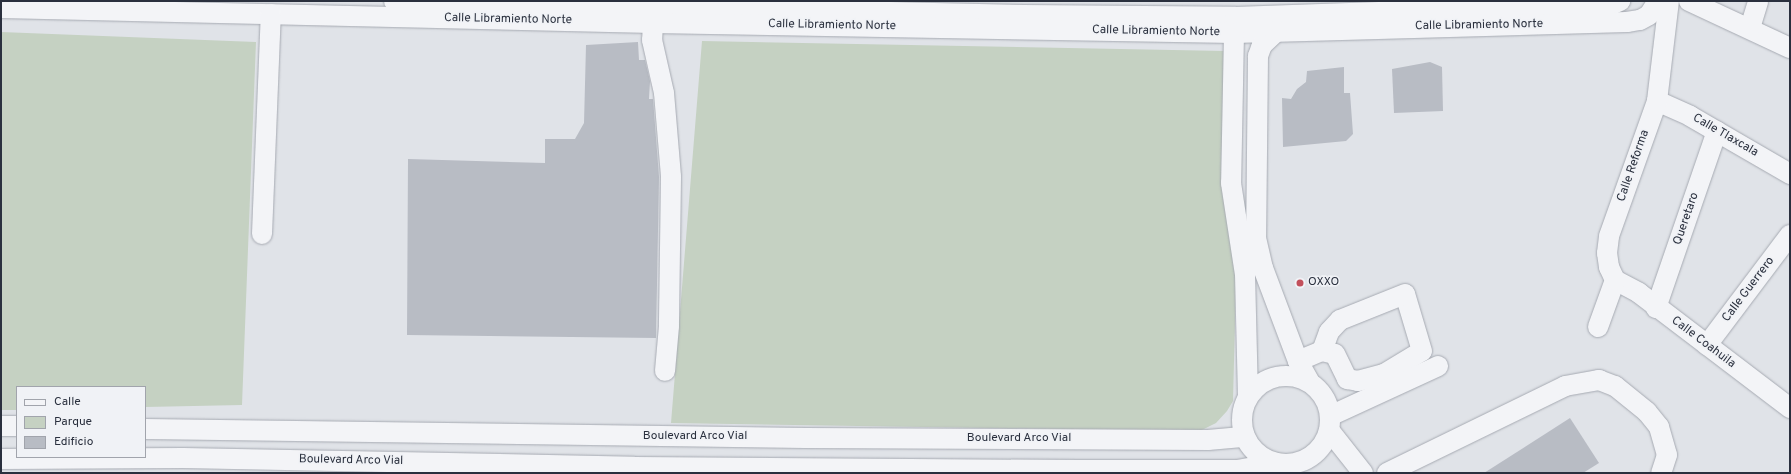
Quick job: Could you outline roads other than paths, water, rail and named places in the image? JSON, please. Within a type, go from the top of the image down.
[{"type":"street","name":"Calle Libramiento Norte","points":[[394,1],[809,12],[1235,17],[1397,6],[1613,4],[1620,1]]},
{"type":"street","points":[[1689,1],[1750,28],[1790,48]]},
{"type":"street","points":[[1750,28],[1758,1]]},
{"type":"street","name":"Calle Libramiento Norte","points":[[1024,15],[1105,8],[1207,8],[1277,31],[1627,22],[1640,20],[1650,15],[1662,3]]},
{"type":"street","name":"Calle Reforma","points":[[1615,280],[1609,268],[1607,253],[1609,236],[1657,102],[1662,3]]},
{"type":"street","name":"Calle Libramiento Norte","points":[[1,8],[185,7],[271,14],[316,8],[653,23],[809,12]]},
{"type":"street","points":[[262,234],[271,14]]},
{"type":"street","points":[[1235,17],[1240,198],[1256,238],[1263,268],[1298,361],[1309,381]]},
{"type":"street","points":[[1235,17],[1231,183],[1245,274],[1248,396],[1242,410],[1242,424],[1245,437],[1252,449],[1263,458],[1271,468],[1290,464],[1309,457],[1324,443],[1330,423],[1327,402],[1320,390],[1309,381],[1296,376],[1282,375],[1269,378],[1248,396]]},
{"type":"street","points":[[653,23],[652,40],[664,93],[671,177],[669,326],[665,371]]},
{"type":"street","points":[[1256,238],[1258,56],[1262,45],[1277,31]]},
{"type":"street","name":"Calle Tlaxcala","points":[[1657,102],[1717,131],[1790,174]]},
{"type":"street","name":"Queretaro","points":[[1656,308],[1717,131]]},
{"type":"street","name":"Calle Guerrero","points":[[1707,346],[1790,235]]},
{"type":"street","points":[[1598,327],[1615,280]]},
{"type":"street","name":"Calle Coahuila","points":[[1615,280],[1627,286],[1790,408]]},
{"type":"street","points":[[1298,361],[1322,351],[1335,354],[1347,379],[1358,381],[1384,374],[1422,351],[1405,294],[1340,320],[1329,332],[1322,351]]},
{"type":"street","points":[[1330,423],[1438,366]]},
{"type":"street","points":[[1387,473],[1408,469],[1565,386],[1599,380],[1615,386],[1647,412],[1659,427],[1667,455],[1661,473]]},
{"type":"street","points":[[1330,423],[1363,473]]},
{"type":"street","points":[[1,426],[16,426]]},
{"type":"street","name":"Boulevard Arco Vial","points":[[146,429],[635,436],[1208,440],[1245,437]]},
{"type":"street","points":[[183,430],[183,458]]},
{"type":"street","points":[[634,470],[635,436]]},
{"type":"street","points":[[669,436],[670,470]]},
{"type":"street","points":[[1077,439],[1078,472]]},
{"type":"street","name":"Boulevard Arco Vial","points":[[1,458],[183,458],[634,470],[1078,472],[1229,471],[1271,468]]},
{"type":"place","name":"OXXO","points":[[1300,283]]}]
